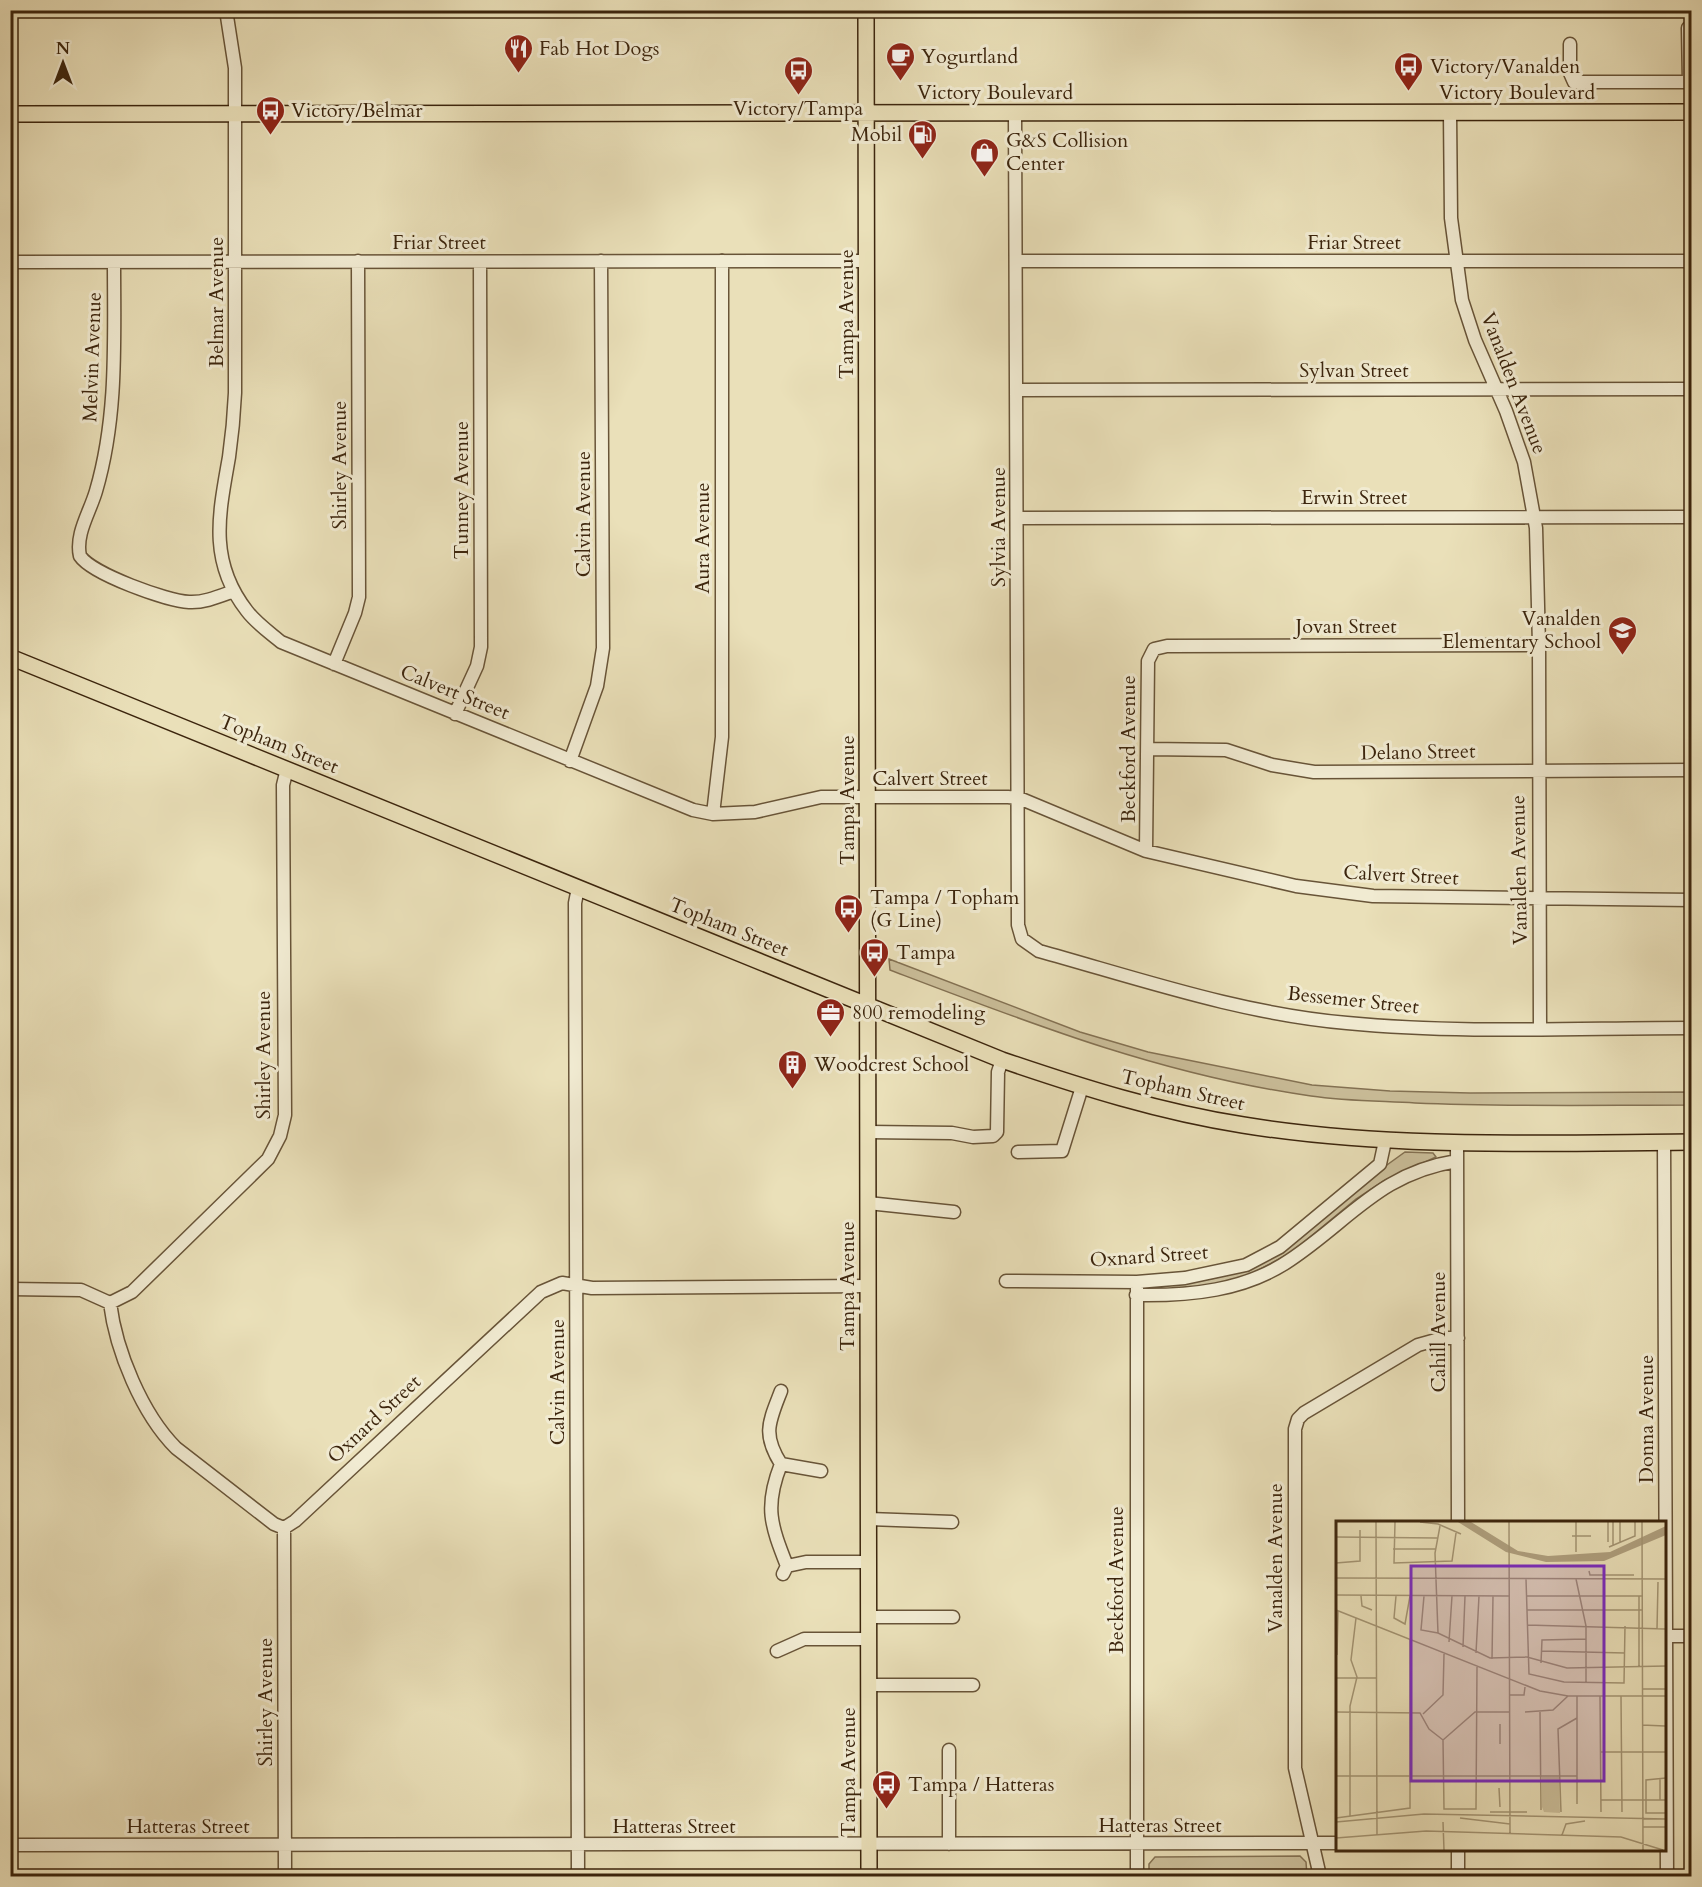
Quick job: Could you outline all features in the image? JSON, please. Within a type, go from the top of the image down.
[{"type":"main road","name":"Tampa Avenue","points":[[866,10],[869,1876]]},
{"type":"main road","name":"Victory Boulevard","points":[[10,114],[1692,112]]},
{"type":"main road","name":"Topham Street","points":[[10,657],[1002,1060],[1082,1087],[1178,1113],[1242,1125],[1385,1141],[1457,1142]]},
{"type":"main road","points":[[1457,1142],[1692,1142]]},
{"type":"street","name":"Belmar Avenue","points":[[226,10],[235,68],[236,261],[233,423],[218,523],[222,560],[234,591]]},
{"type":"street","points":[[1688,28],[1690,82]]},
{"type":"street","name":"Victory Boulevard","points":[[1570,44],[1571,79],[1574,82],[1690,82]]},
{"type":"street","name":"Vanalden Avenue","points":[[1450,113],[1451,218],[1462,300],[1524,462],[1534,517],[1539,645],[1540,1028]]},
{"type":"street","name":"Sylvia Avenue","points":[[1015,114],[1018,925],[1022,939]]},
{"type":"street","name":"Shirley Avenue","points":[[334,664],[355,613],[359,597],[358,261]]},
{"type":"street","name":"Calvin Avenue","points":[[570,761],[597,686],[603,648],[601,261]]},
{"type":"street","name":"Aura Avenue","points":[[713,814],[722,737],[722,261]]},
{"type":"street","name":"Friar Street","points":[[10,262],[867,261]]},
{"type":"street","name":"Friar Street","points":[[1017,261],[1692,261]]},
{"type":"street","name":"Melvin Avenue","points":[[114,262],[113,401],[110,433],[96,490],[78,537],[80,556],[93,569],[177,601],[204,601],[234,591]]},
{"type":"street","name":"Tunney Avenue","points":[[455,714],[477,666],[481,646],[480,262]]},
{"type":"street","name":"Sylvan Street","points":[[1017,390],[1692,389]]},
{"type":"street","name":"Erwin Street","points":[[1017,518],[1692,517]]},
{"type":"street","name":"Calvert Street","points":[[234,591],[247,612],[281,642],[693,810],[713,814],[755,812],[812,798],[1019,798],[1146,851],[1296,886],[1362,894],[1692,900]]},
{"type":"street","name":"Jovan Street","points":[[1154,649],[1167,646],[1539,645]]},
{"type":"street","name":"Beckford Avenue","points":[[1146,851],[1148,661],[1154,649]]},
{"type":"street","name":"Delano Street","points":[[1148,749],[1226,750],[1272,765],[1314,772],[1692,770]]},
{"type":"street","name":"Shirley Avenue","points":[[110,1303],[132,1292],[268,1159],[280,1136],[285,1115],[283,785],[287,769]]},
{"type":"street","name":"Calvin Avenue","points":[[578,888],[575,903],[578,1876]]},
{"type":"street","name":"Bessemer Street","points":[[1022,939],[1039,951],[1237,1005],[1346,1023],[1413,1027],[1692,1028]]},
{"type":"street","points":[[868,1132],[993,1136],[998,1132],[998,1072],[1002,1060]]},
{"type":"street","points":[[1018,1152],[1062,1151],[1082,1087]]},
{"type":"street","name":"Oxnard Street","points":[[1136,1289],[1246,1265],[1280,1247],[1380,1164],[1385,1141]]},
{"type":"street","name":"Cahill Avenue","points":[[1457,1142],[1458,1521]]},
{"type":"street","name":"Donna Avenue","points":[[1664,1142],[1666,1521]]},
{"type":"street","name":"Oxnard Street","points":[[1006,1281],[1185,1294],[1249,1281],[1290,1261],[1372,1194],[1389,1184],[1438,1164],[1457,1161]]},
{"type":"street","points":[[868,1203],[954,1212]]},
{"type":"street","name":"Oxnard Street","points":[[284,1528],[295,1521],[541,1292],[562,1283],[592,1288],[868,1286]]},
{"type":"street","points":[[10,1289],[81,1290],[110,1303],[119,1348],[162,1434],[274,1524],[284,1528]]},
{"type":"street","name":"Beckford Avenue","points":[[1136,1289],[1137,1876]]},
{"type":"street","name":"Vanalden Avenue","points":[[1320,1876],[1314,1844],[1299,1796],[1295,1768],[1295,1429],[1298,1419],[1304,1413],[1418,1345],[1443,1338],[1458,1338]]},
{"type":"street","points":[[782,1391],[769,1422],[768,1438],[780,1464],[770,1496],[771,1514],[785,1570],[806,1562],[869,1562]]},
{"type":"street","points":[[780,1464],[821,1472]]},
{"type":"street","points":[[869,1519],[952,1522]]},
{"type":"street","name":"Shirley Avenue","points":[[284,1528],[285,1876]]},
{"type":"street","points":[[869,1617],[953,1617]]},
{"type":"street","points":[[1666,1636],[1692,1636]]},
{"type":"street","name":"Donna Avenue","points":[[1666,1636],[1667,1876]]},
{"type":"street","points":[[777,1651],[804,1639],[869,1639]]},
{"type":"street","points":[[869,1685],[973,1685]]},
{"type":"street","points":[[949,1750],[949,1844]]},
{"type":"street","name":"Hatteras Street","points":[[10,1845],[1336,1844]]},
{"type":"street","points":[[1458,1851],[1458,1876]]},
{"type":"shaded area","points":[[889,959],[1080,1032],[1148,1052],[1312,1085],[1390,1091],[1470,1093],[1691,1092],[1691,1105],[1415,1103],[1324,1098],[1256,1087],[1149,1061],[1045,1028],[890,970]]},
{"type":"shaded area","points":[[1405,1152],[1433,1153],[1436,1157],[1385,1180],[1356,1199],[1292,1252],[1251,1274],[1208,1288],[1155,1290],[1154,1287],[1215,1278],[1241,1270]]},
{"type":"shaded area","points":[[1300,1856],[1306,1862],[1307,1876],[1149,1876],[1149,1864],[1155,1857]]},
{"type":"place","name":"Fab Hot Dogs","points":[[518,74]]},
{"type":"place","name":"Yogurtland","points":[[900,82]]},
{"type":"place","name":"Victory/Vanalden","points":[[1409,92]]},
{"type":"place","name":"Victory/Tampa","points":[[798,96]]},
{"type":"place","name":"Victory/Belmar","points":[[270,136]]},
{"type":"place","name":"Mobil","points":[[923,160]]},
{"type":"place","name":"G&S Collision Center","points":[[985,178]]},
{"type":"place","name":"Vanalden Elementary School","points":[[1622,656]]},
{"type":"place","name":"Tampa / Topham (G Line)","points":[[849,934]]},
{"type":"place","name":"Tampa","points":[[875,978]]},
{"type":"place","name":"800 remodeling","points":[[831,1038]]},
{"type":"place","name":"Woodcrest School","points":[[793,1090]]},
{"type":"place","name":"Tampa / Hatteras","points":[[887,1810]]}]
